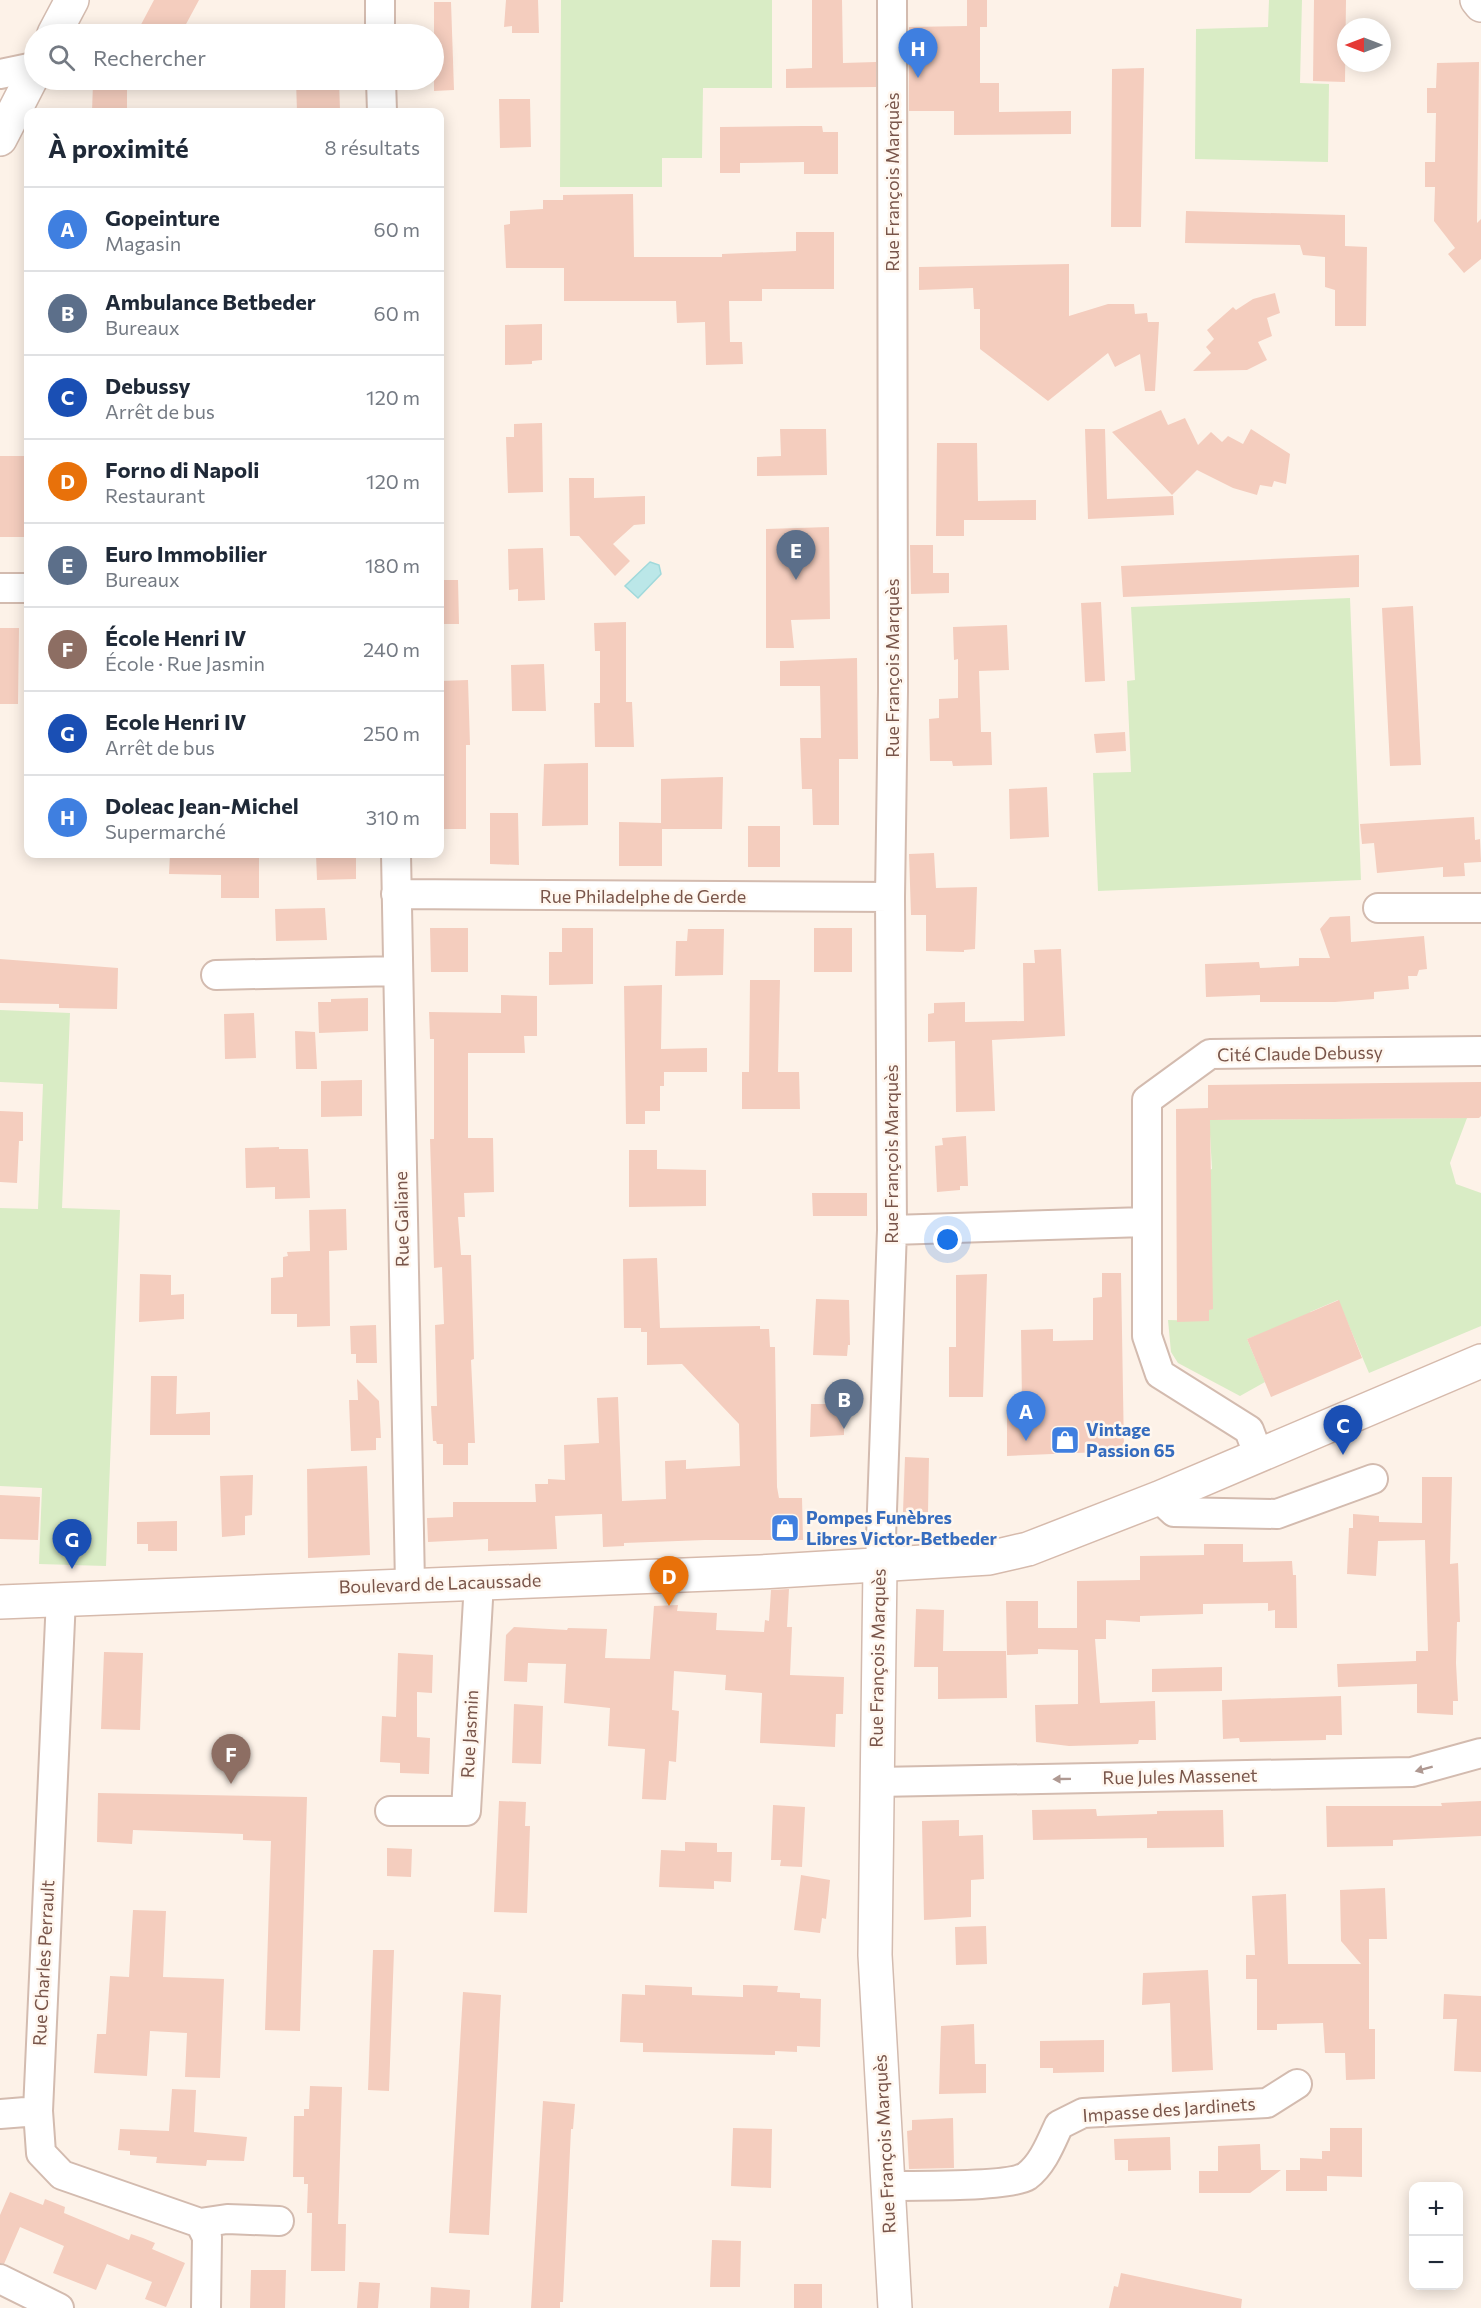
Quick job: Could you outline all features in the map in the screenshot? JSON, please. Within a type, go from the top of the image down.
[{"type":"main road","points":[[59,24],[72,0]]},
{"type":"main road","points":[[1477,0],[1481,5]]},
{"type":"main road","points":[[0,139],[25,90]]},
{"type":"main road","name":"Boulevard de Lacaussade","points":[[0,1602],[880,1566],[968,1560],[1009,1554],[1057,1539],[1159,1498],[1481,1361]]},
{"type":"main road","name":"Rue François Marquès","points":[[880,1566],[875,1955],[886,2186],[895,2308]]},
{"type":"street","points":[[380,0],[380,24]]},
{"type":"street","name":"Rue François Marquès","points":[[880,1566],[892,1230],[890,897],[893,691],[892,0]]},
{"type":"street","points":[[0,74],[24,69]]},
{"type":"street","points":[[381,90],[382,108]]},
{"type":"street","points":[[0,588],[24,588]]},
{"type":"street","name":"Rue Galiane","points":[[396,858],[410,1584]]},
{"type":"street","name":"Rue Philadelphe de Gerde","points":[[396,894],[890,897]]},
{"type":"street","points":[[1378,908],[1481,909]]},
{"type":"street","points":[[216,975],[397,971]]},
{"type":"street","name":"Cité Claude Debussy","points":[[1258,1454],[1249,1430],[1161,1374],[1147,1336],[1147,1100],[1210,1054],[1481,1051]]},
{"type":"street","points":[[892,1230],[1146,1222]]},
{"type":"street","points":[[1159,1498],[1174,1512],[1278,1515],[1373,1479]]},
{"type":"street","name":"Rue Jasmin","points":[[390,1811],[466,1811],[479,1582]]},
{"type":"street","name":"Rue Charles Perrault","points":[[61,1598],[38,2111],[41,2153],[62,2175],[200,2223],[227,2219],[279,2221]]},
{"type":"street","name":"Rue Jules Massenet","points":[[876,1782],[1412,1772],[1481,1754]]},
{"type":"street","name":"Impasse des Jardinets","points":[[886,2186],[988,2184],[1026,2177],[1046,2154],[1059,2125],[1083,2113],[1267,2103],[1298,2084]]},
{"type":"street","points":[[0,2114],[38,2111]]},
{"type":"street","points":[[200,2223],[207,2237],[206,2308]]},
{"type":"street","points":[[0,2279],[58,2308]]},
{"type":"green space","points":[[561,0],[772,0],[772,88],[703,88],[702,158],[662,158],[662,187],[560,187]]},
{"type":"green space","points":[[1269,0],[1302,0],[1300,83],[1329,84],[1328,162],[1195,159],[1196,29],[1268,27]]},
{"type":"green space","points":[[1350,598],[1361,880],[1098,891],[1093,773],[1131,772],[1127,681],[1135,680],[1131,607]]},
{"type":"green space","points":[[0,1010],[70,1013],[62,1208],[120,1210],[106,1566],[39,1564],[42,1488],[0,1486],[0,1208],[38,1209],[43,1084],[0,1082]]},
{"type":"green space","points":[[1209,1117],[1219,1120],[1467,1118],[1450,1163],[1456,1184],[1481,1193],[1481,1326],[1369,1373],[1338,1300],[1310,1312],[1311,1315],[1247,1339],[1265,1382],[1240,1396],[1178,1363],[1171,1352],[1168,1320],[1209,1321],[1209,1170],[1212,1169]]},
{"type":"water","points":[[650,562],[659,565],[661,574],[638,598],[625,586]]},
{"type":"building","points":[[154,0],[199,0],[186,24],[141,24]]},
{"type":"building","points":[[506,0],[538,0],[539,33],[512,33],[512,26],[504,27]]},
{"type":"building","points":[[812,0],[842,0],[843,63],[876,62],[876,87],[786,88],[786,69],[812,68]]},
{"type":"building","points":[[967,0],[987,0],[987,27],[980,27],[980,83],[999,83],[999,112],[1071,111],[1071,134],[954,135],[954,111],[909,111],[909,27],[967,26]]},
{"type":"building","points":[[1314,0],[1346,0],[1346,18],[1337,18],[1337,72],[1345,72],[1345,82],[1313,81]]},
{"type":"building","points":[[434,2],[451,2],[454,90],[434,91],[444,90],[444,24],[434,24]]},
{"type":"building","points":[[1479,62],[1477,223],[1481,219],[1481,259],[1464,273],[1448,254],[1455,248],[1434,221],[1435,187],[1425,187],[1425,162],[1435,162],[1436,113],[1427,113],[1427,88],[1436,88],[1437,63]]},
{"type":"building","points":[[1144,68],[1141,227],[1111,227],[1112,69]]},
{"type":"building","points":[[93,90],[127,90],[127,108],[92,108]]},
{"type":"building","points":[[296,90],[339,90],[340,108],[297,108]]},
{"type":"building","points":[[499,99],[530,99],[531,147],[500,148]]},
{"type":"building","points":[[822,126],[823,132],[838,132],[838,174],[804,174],[804,162],[740,163],[740,173],[720,173],[720,127]]},
{"type":"building","points":[[633,194],[634,257],[722,257],[722,254],[796,251],[796,232],[834,232],[834,289],[762,289],[762,301],[729,301],[730,342],[742,342],[743,364],[706,365],[705,322],[677,323],[676,301],[564,301],[564,268],[506,268],[504,225],[510,224],[510,211],[543,209],[543,200],[563,200],[563,195]]},
{"type":"building","points":[[1186,211],[1345,215],[1345,246],[1367,247],[1366,326],[1335,326],[1335,290],[1325,287],[1325,257],[1303,255],[1300,245],[1185,243]]},
{"type":"building","points":[[1069,264],[1069,316],[1108,304],[1134,304],[1135,314],[1147,313],[1148,322],[1159,322],[1155,391],[1145,391],[1140,354],[1115,367],[1108,353],[1048,401],[980,349],[980,309],[974,309],[973,288],[919,290],[919,267]]},
{"type":"building","points":[[1275,293],[1280,313],[1267,318],[1272,336],[1258,342],[1267,360],[1247,370],[1193,371],[1211,353],[1206,347],[1214,339],[1207,330],[1233,307],[1236,310],[1253,299]]},
{"type":"building","points":[[542,324],[542,360],[532,361],[532,364],[505,365],[505,325]]},
{"type":"building","points":[[1161,410],[1168,425],[1185,418],[1198,445],[1211,432],[1222,442],[1228,436],[1243,444],[1251,429],[1290,454],[1286,484],[1274,481],[1272,487],[1260,485],[1257,495],[1233,488],[1197,470],[1172,495],[1112,432]]},
{"type":"building","points":[[542,423],[543,492],[508,493],[506,437],[514,437],[514,424]]},
{"type":"building","points":[[780,429],[826,429],[827,475],[757,476],[757,457],[781,456]]},
{"type":"building","points":[[1085,429],[1105,429],[1107,499],[1173,496],[1174,515],[1088,519]]},
{"type":"building","points":[[937,443],[977,443],[978,501],[1036,500],[1036,520],[964,520],[964,536],[936,536]]},
{"type":"building","points":[[0,456],[24,456],[24,537],[0,537]]},
{"type":"building","points":[[569,478],[594,478],[594,498],[645,496],[645,524],[634,525],[613,544],[630,561],[615,576],[579,536],[570,536]]},
{"type":"building","points":[[829,527],[830,619],[791,620],[794,648],[766,648],[766,529]]},
{"type":"building","points":[[910,545],[933,545],[933,573],[949,573],[949,593],[911,594]]},
{"type":"building","points":[[543,548],[545,600],[518,601],[518,589],[509,590],[508,549]]},
{"type":"building","points":[[1359,555],[1359,587],[1123,597],[1121,566]]},
{"type":"building","points":[[444,580],[458,580],[459,624],[444,624]]},
{"type":"building","points":[[1101,602],[1105,681],[1085,682],[1081,603]]},
{"type":"building","points":[[1413,606],[1421,765],[1390,766],[1382,608]]},
{"type":"building","points":[[626,622],[626,702],[632,702],[634,747],[595,747],[594,703],[600,703],[600,651],[595,651],[594,623]]},
{"type":"building","points":[[1007,625],[1009,670],[979,671],[981,732],[991,732],[992,765],[953,766],[952,761],[930,761],[929,719],[939,718],[939,699],[958,698],[958,659],[954,660],[953,627]]},
{"type":"building","points":[[0,628],[19,628],[18,704],[0,704]]},
{"type":"building","points":[[857,658],[858,759],[839,759],[839,825],[813,825],[812,789],[802,789],[800,738],[821,738],[820,686],[780,686],[780,661]]},
{"type":"building","points":[[544,664],[546,711],[512,711],[511,665]]},
{"type":"building","points":[[468,680],[470,745],[466,745],[466,829],[444,829],[444,681]]},
{"type":"building","points":[[1125,732],[1126,751],[1096,753],[1094,734]]},
{"type":"building","points":[[588,763],[588,825],[542,826],[544,764]]},
{"type":"building","points":[[723,777],[722,829],[662,829],[662,866],[619,866],[619,822],[661,823],[661,779]]},
{"type":"building","points":[[1047,787],[1049,837],[1010,839],[1009,789]]},
{"type":"building","points":[[490,813],[518,813],[519,865],[490,864]]},
{"type":"building","points":[[1474,817],[1475,840],[1480,839],[1481,862],[1464,863],[1465,876],[1443,877],[1443,867],[1377,873],[1374,843],[1362,844],[1360,824]]},
{"type":"building","points":[[748,826],[780,826],[780,867],[748,867]]},
{"type":"building","points":[[934,853],[936,888],[977,887],[975,949],[964,950],[964,952],[926,951],[926,915],[911,915],[909,854]]},
{"type":"building","points":[[170,858],[259,858],[259,898],[221,898],[221,875],[169,874]]},
{"type":"building","points":[[316,858],[356,858],[356,879],[317,880]]},
{"type":"building","points":[[325,908],[327,940],[276,941],[275,909]]},
{"type":"building","points":[[1350,916],[1351,942],[1424,936],[1427,969],[1419,970],[1417,976],[1408,976],[1409,989],[1374,992],[1374,999],[1335,1002],[1260,1002],[1260,995],[1206,997],[1205,964],[1259,962],[1260,968],[1299,966],[1299,958],[1330,958],[1320,929],[1330,917]]},
{"type":"building","points":[[430,928],[468,928],[468,972],[431,972]]},
{"type":"building","points":[[562,928],[593,928],[593,984],[549,985],[549,952],[562,952]]},
{"type":"building","points":[[814,928],[852,928],[852,972],[814,972]]},
{"type":"building","points":[[688,929],[724,929],[723,975],[675,976],[676,941],[687,941]]},
{"type":"building","points":[[1061,949],[1065,1036],[992,1040],[995,1111],[956,1112],[955,1041],[928,1042],[928,1014],[934,1013],[934,1003],[965,1002],[965,1022],[1024,1021],[1023,963],[1035,963],[1034,950]]},
{"type":"building","points":[[0,959],[118,968],[117,1009],[59,1008],[59,1004],[0,1003]]},
{"type":"building","points":[[750,980],[780,980],[778,1072],[799,1072],[800,1109],[742,1109],[742,1072],[749,1072]]},
{"type":"building","points":[[662,985],[661,1049],[707,1048],[707,1072],[664,1072],[664,1086],[660,1086],[660,1111],[645,1111],[645,1124],[626,1124],[624,986]]},
{"type":"building","points":[[501,995],[537,996],[537,1036],[524,1036],[525,1053],[468,1053],[468,1138],[493,1138],[494,1192],[464,1193],[465,1217],[458,1217],[461,1255],[471,1255],[474,1359],[471,1360],[475,1443],[468,1443],[468,1465],[443,1465],[443,1444],[433,1441],[431,1406],[437,1406],[435,1325],[444,1324],[442,1267],[434,1268],[430,1139],[434,1139],[434,1039],[430,1039],[429,1012],[501,1013]]},
{"type":"building","points":[[368,998],[368,1031],[319,1033],[318,1002],[331,1002],[331,999]]},
{"type":"building","points":[[254,1013],[256,1058],[225,1059],[224,1014]]},
{"type":"building","points":[[295,1031],[315,1032],[317,1069],[296,1069]]},
{"type":"building","points":[[362,1080],[362,1116],[321,1117],[321,1081]]},
{"type":"building","points":[[1481,1082],[1481,1116],[1479,1118],[1210,1120],[1213,1309],[1209,1310],[1209,1321],[1177,1322],[1176,1109],[1208,1108],[1208,1085]]},
{"type":"building","points":[[0,1111],[23,1112],[23,1141],[19,1141],[17,1183],[0,1182]]},
{"type":"building","points":[[966,1136],[968,1186],[960,1186],[960,1190],[937,1192],[935,1146],[943,1145],[942,1138]]},
{"type":"building","points":[[279,1147],[279,1149],[308,1149],[310,1198],[275,1199],[275,1187],[246,1188],[245,1148]]},
{"type":"building","points":[[629,1150],[657,1150],[657,1169],[706,1170],[706,1206],[629,1207]]},
{"type":"building","points":[[812,1193],[867,1193],[867,1216],[813,1216]]},
{"type":"building","points":[[346,1209],[347,1250],[329,1251],[330,1326],[297,1327],[297,1314],[271,1314],[271,1278],[283,1277],[283,1257],[288,1256],[287,1252],[310,1251],[309,1210]]},
{"type":"building","points":[[657,1258],[660,1328],[760,1326],[760,1329],[769,1329],[770,1347],[775,1347],[777,1487],[779,1498],[802,1498],[803,1540],[705,1540],[624,1543],[624,1546],[603,1547],[602,1514],[555,1516],[557,1549],[488,1551],[488,1539],[428,1542],[427,1518],[453,1517],[453,1502],[536,1502],[535,1484],[548,1484],[548,1479],[565,1480],[564,1445],[599,1443],[597,1398],[618,1397],[622,1501],[666,1499],[665,1461],[686,1460],[686,1469],[740,1466],[739,1424],[682,1364],[647,1365],[647,1332],[641,1332],[641,1328],[624,1328],[623,1259]]},
{"type":"building","points":[[1102,1273],[1121,1273],[1124,1451],[1007,1456],[1007,1404],[1022,1404],[1021,1330],[1053,1329],[1053,1341],[1093,1340],[1093,1298],[1102,1297]]},
{"type":"building","points":[[140,1274],[171,1275],[171,1295],[184,1294],[184,1319],[139,1322]]},
{"type":"building","points":[[987,1274],[983,1397],[949,1397],[949,1347],[956,1347],[956,1275]]},
{"type":"building","points":[[816,1299],[849,1300],[850,1345],[848,1345],[847,1356],[813,1355]]},
{"type":"building","points":[[1339,1300],[1362,1358],[1271,1397],[1247,1339]]},
{"type":"building","points":[[376,1325],[377,1363],[356,1363],[356,1354],[351,1354],[350,1326]]},
{"type":"building","points":[[151,1376],[177,1376],[176,1414],[210,1412],[210,1435],[150,1435]]},
{"type":"building","points":[[357,1379],[379,1401],[381,1438],[376,1438],[376,1450],[351,1451],[349,1400],[358,1400]]},
{"type":"building","points":[[811,1404],[844,1404],[844,1435],[810,1437]]},
{"type":"building","points":[[905,1457],[929,1458],[928,1512],[903,1512]]},
{"type":"building","points":[[367,1466],[370,1555],[308,1558],[307,1469]]},
{"type":"building","points":[[253,1475],[252,1515],[245,1516],[245,1535],[222,1537],[220,1476]]},
{"type":"building","points":[[1422,1477],[1452,1477],[1450,1564],[1458,1563],[1460,1622],[1457,1622],[1458,1701],[1453,1701],[1453,1715],[1417,1713],[1417,1684],[1338,1687],[1337,1664],[1416,1661],[1416,1651],[1428,1651],[1425,1540],[1378,1541],[1376,1576],[1347,1574],[1349,1528],[1353,1528],[1353,1514],[1379,1516],[1379,1522],[1422,1523]]},
{"type":"building","points":[[0,1495],[40,1497],[38,1540],[0,1539]]},
{"type":"building","points":[[177,1521],[177,1551],[148,1551],[148,1544],[137,1544],[137,1522]]},
{"type":"building","points":[[1204,1544],[1243,1544],[1243,1562],[1292,1561],[1293,1575],[1296,1575],[1297,1628],[1275,1628],[1275,1610],[1268,1611],[1268,1603],[1203,1604],[1203,1614],[1140,1616],[1140,1622],[1106,1620],[1106,1639],[1095,1639],[1100,1703],[1155,1701],[1156,1740],[1139,1740],[1138,1744],[1069,1746],[1036,1742],[1035,1705],[1078,1704],[1078,1650],[1038,1649],[1038,1654],[1007,1655],[1006,1601],[1038,1601],[1038,1628],[1077,1628],[1077,1581],[1140,1580],[1140,1556],[1204,1555]]},
{"type":"building","points":[[789,1589],[787,1627],[792,1627],[790,1675],[844,1677],[843,1714],[836,1714],[835,1747],[760,1743],[762,1693],[725,1690],[726,1675],[674,1671],[672,1710],[679,1711],[676,1762],[669,1761],[666,1800],[642,1799],[645,1749],[608,1746],[610,1708],[564,1703],[566,1664],[528,1663],[527,1682],[504,1681],[506,1635],[514,1627],[567,1630],[568,1628],[607,1629],[605,1658],[650,1659],[654,1606],[678,1605],[677,1611],[717,1613],[716,1630],[764,1632],[765,1620],[769,1621],[771,1590]]},
{"type":"building","points":[[916,1609],[944,1610],[943,1651],[1006,1651],[1007,1698],[938,1699],[938,1667],[914,1667]]},
{"type":"building","points":[[104,1652],[143,1653],[140,1730],[101,1729]]},
{"type":"building","points":[[398,1653],[433,1655],[432,1693],[417,1692],[417,1737],[430,1738],[429,1774],[400,1773],[400,1763],[380,1762],[382,1716],[396,1717]]},
{"type":"building","points":[[1222,1667],[1222,1691],[1152,1692],[1152,1669]]},
{"type":"building","points":[[1341,1696],[1342,1735],[1326,1735],[1326,1740],[1240,1742],[1239,1738],[1223,1739],[1222,1700]]},
{"type":"building","points":[[514,1704],[543,1706],[541,1764],[512,1763]]},
{"type":"building","points":[[98,1793],[307,1797],[300,2031],[265,2030],[271,1841],[243,1840],[243,1834],[133,1830],[132,1844],[97,1842]]},
{"type":"building","points":[[499,1801],[526,1802],[525,1826],[530,1826],[527,1913],[494,1912]]},
{"type":"building","points":[[1481,1801],[1481,1836],[1393,1840],[1393,1846],[1327,1847],[1326,1806],[1442,1806],[1441,1803]]},
{"type":"building","points":[[773,1805],[805,1807],[802,1867],[780,1866],[781,1860],[771,1860]]},
{"type":"building","points":[[1096,1809],[1097,1816],[1157,1814],[1157,1811],[1223,1810],[1224,1847],[1147,1848],[1147,1838],[1033,1840],[1032,1810]]},
{"type":"building","points":[[959,1820],[959,1836],[983,1835],[984,1879],[971,1880],[971,1917],[924,1920],[922,1821]]},
{"type":"building","points":[[685,1842],[717,1843],[717,1852],[732,1852],[731,1882],[714,1881],[714,1889],[659,1887],[661,1850],[685,1851]]},
{"type":"building","points":[[387,1848],[412,1849],[411,1877],[387,1876]]},
{"type":"building","points":[[801,1875],[830,1880],[826,1919],[822,1918],[820,1933],[794,1930]]},
{"type":"building","points":[[1385,1888],[1387,1939],[1369,1939],[1369,2029],[1375,2029],[1375,2079],[1346,2080],[1345,2053],[1325,2053],[1323,2023],[1277,2024],[1277,2030],[1257,2030],[1257,1979],[1246,1979],[1246,1955],[1255,1955],[1252,1896],[1286,1894],[1288,1964],[1361,1964],[1341,1941],[1340,1890]]},
{"type":"building","points":[[133,1910],[166,1911],[163,1977],[224,1979],[220,2078],[185,2077],[187,2033],[150,2031],[147,2076],[94,2073],[97,2034],[106,2034],[110,1976],[129,1977]]},
{"type":"building","points":[[986,1926],[987,1964],[956,1965],[955,1927]]},
{"type":"building","points":[[373,1950],[394,1950],[389,2091],[368,2090]]},
{"type":"building","points":[[1208,1970],[1213,2070],[1172,2072],[1170,2003],[1142,2005],[1143,1973]]},
{"type":"building","points":[[645,1985],[692,1987],[692,1995],[743,1997],[743,1985],[778,1986],[777,1992],[800,1993],[800,1998],[821,1999],[820,2047],[797,2046],[797,2052],[775,2051],[775,2055],[643,2052],[643,2043],[620,2042],[622,1994],[645,1995]]},
{"type":"building","points":[[463,1992],[501,1995],[489,2235],[449,2233]]},
{"type":"building","points":[[1444,1994],[1481,1996],[1481,2072],[1454,2071],[1457,2019],[1443,2019]]},
{"type":"building","points":[[974,2024],[975,2064],[986,2064],[986,2093],[939,2094],[941,2026]]},
{"type":"building","points":[[1104,2040],[1104,2072],[1053,2073],[1053,2068],[1040,2068],[1040,2041]]},
{"type":"building","points":[[310,2086],[342,2087],[338,2224],[346,2224],[345,2271],[311,2271],[312,2213],[307,2213],[308,2184],[304,2184],[304,2177],[293,2177],[294,2116],[304,2116],[304,2109],[309,2109]]},
{"type":"building","points":[[172,2089],[196,2090],[194,2132],[247,2137],[244,2161],[207,2160],[206,2166],[156,2163],[157,2157],[130,2155],[130,2151],[118,2150],[120,2129],[169,2131]]},
{"type":"building","points":[[543,2101],[575,2104],[573,2129],[571,2129],[563,2302],[560,2302],[560,2308],[531,2308]]},
{"type":"building","points":[[953,2118],[954,2168],[909,2169],[907,2131],[912,2130],[912,2120]]},
{"type":"building","points":[[733,2128],[772,2129],[771,2188],[731,2186]]},
{"type":"building","points":[[1330,2128],[1362,2128],[1362,2177],[1327,2176],[1327,2191],[1286,2191],[1286,2170],[1300,2170],[1300,2158],[1322,2159],[1322,2151],[1330,2151]]},
{"type":"building","points":[[1170,2137],[1171,2170],[1128,2171],[1128,2160],[1115,2160],[1114,2139]]},
{"type":"building","points":[[1260,2144],[1261,2170],[1281,2170],[1250,2193],[1199,2193],[1199,2171],[1218,2171],[1218,2146]]},
{"type":"building","points":[[10,2192],[43,2205],[45,2199],[65,2207],[64,2213],[129,2240],[131,2234],[143,2238],[155,2243],[152,2249],[185,2263],[166,2307],[145,2299],[152,2282],[107,2264],[96,2290],[53,2273],[64,2246],[20,2227],[4,2264],[0,2263],[0,2215]]},
{"type":"building","points":[[712,2240],[741,2241],[740,2287],[710,2287]]},
{"type":"building","points":[[251,2270],[286,2270],[285,2308],[250,2308]]},
{"type":"building","points":[[1121,2273],[1242,2299],[1241,2308],[1109,2308],[1114,2286],[1118,2287]]},
{"type":"building","points":[[359,2282],[380,2283],[378,2308],[357,2308]]},
{"type":"building","points":[[794,2284],[822,2284],[822,2308],[794,2308]]},
{"type":"building","points":[[431,2287],[470,2290],[469,2308],[430,2308]]},
{"type":"place","name":"Doleac Jean-Michel","points":[[918,78]]},
{"type":"place","name":"Euro Immobilier","points":[[796,580]]},
{"type":"place","name":"Ambulance Betbeder","points":[[844,1429]]},
{"type":"place","name":"Vintage Passion 65","points":[[1065,1440]]},
{"type":"place","name":"Gopeinture","points":[[1026,1441]]},
{"type":"place","name":"Debussy","points":[[1343,1455]]},
{"type":"place","name":"Pompes Funèbres Libres Victor-Betbeder","points":[[785,1528]]},
{"type":"place","name":"Ecole Henri IV","points":[[72,1569]]},
{"type":"place","name":"Forno di Napoli","points":[[669,1606]]},
{"type":"place","name":"École Henri IV","points":[[231,1784]]}]
